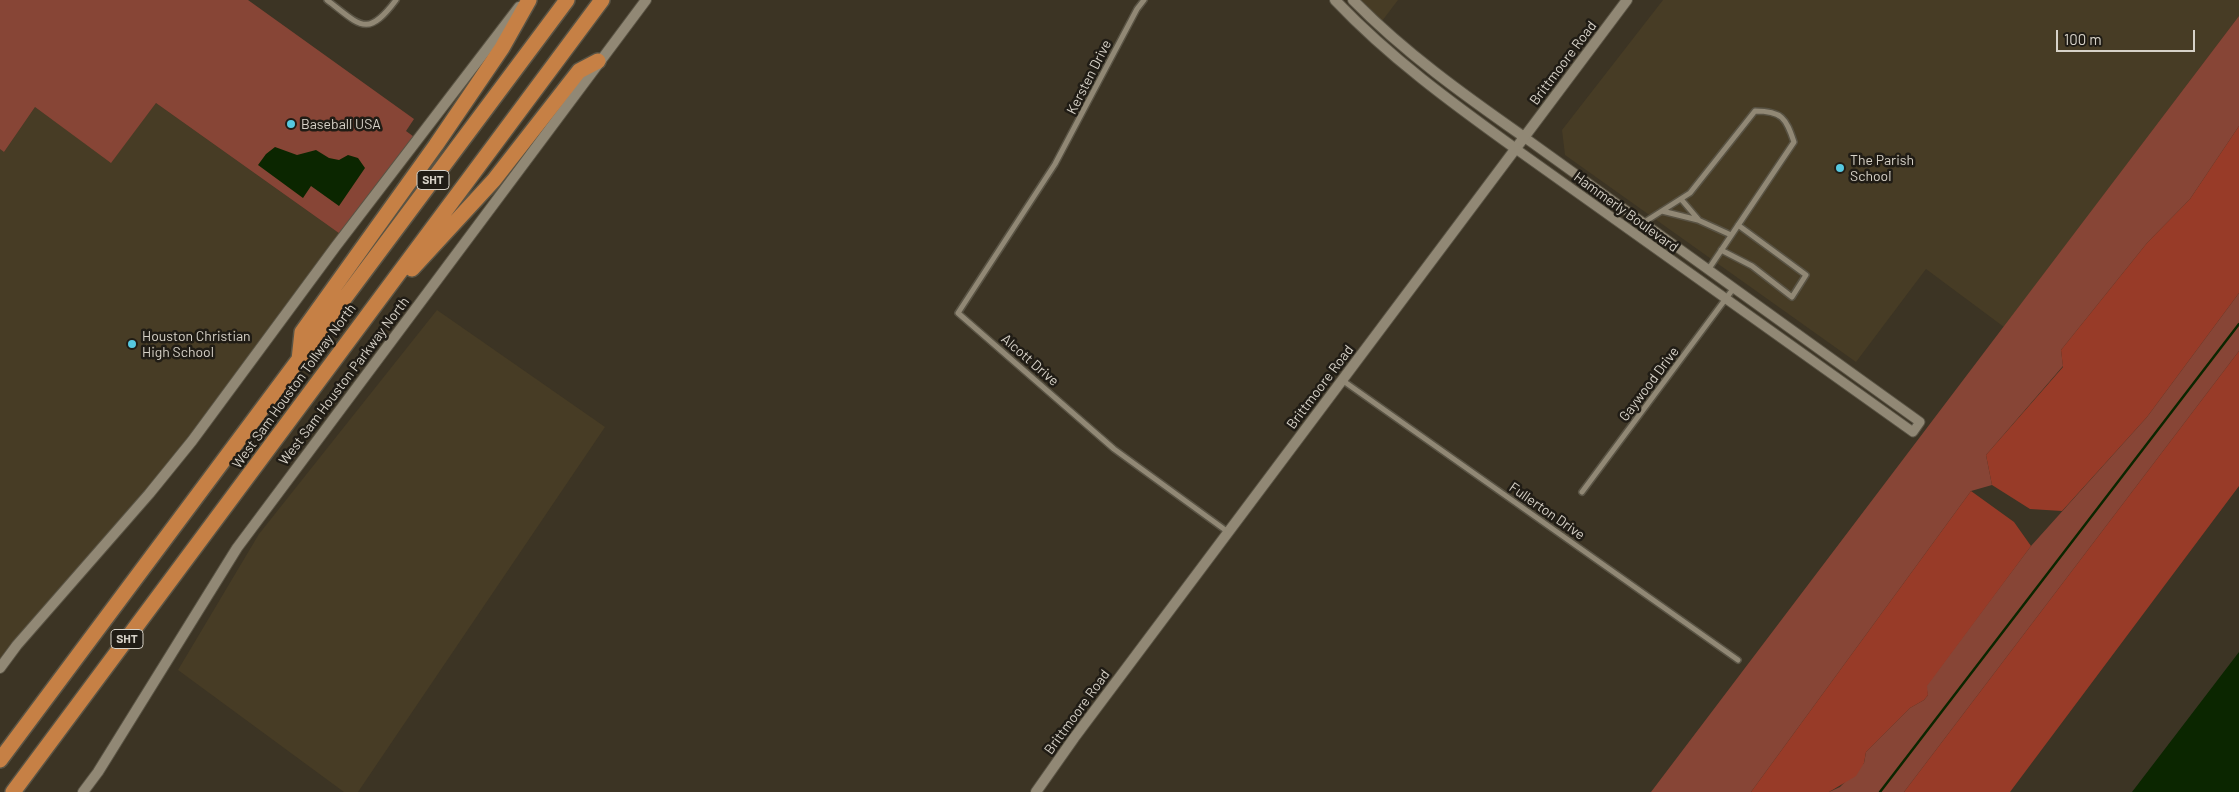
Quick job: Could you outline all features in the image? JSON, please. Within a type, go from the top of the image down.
[{"type":"highway","points":[[299,360],[302,332],[436,145],[502,48],[529,0]]},
{"type":"highway","name":"West Sam Houston Tollway North","points":[[0,760],[568,0]]},
{"type":"highway","name":"West Sam Houston Tollway North","points":[[13,792],[602,0]]},
{"type":"highway","points":[[351,337],[494,180],[579,71],[598,61]]},
{"type":"main road","points":[[0,668],[18,644],[149,494],[192,441],[336,246],[524,0]]},
{"type":"main road","name":"West Sam Houston Parkway North","points":[[83,792],[104,763],[237,548],[598,61],[646,0]]},
{"type":"main road","name":"Hammerly Boulevard","points":[[1335,0],[1390,53],[1463,112],[1516,149]]},
{"type":"main road","name":"Hammerly Boulevard","points":[[1353,0],[1406,48],[1468,98],[1524,137]]},
{"type":"main road","name":"Brittmoore Road","points":[[1036,792],[1228,532],[1627,0]]},
{"type":"street","points":[[327,0],[360,24],[370,25],[378,22],[396,0]]},
{"type":"street","name":"Kersten Drive","points":[[1056,164],[1137,9],[1144,0]]},
{"type":"street","points":[[1643,223],[1690,193],[1755,111],[1771,111],[1787,122],[1794,142],[1707,270]]},
{"type":"street","name":"Hammerly Boulevard","points":[[1516,149],[1725,300],[1913,432],[1920,422],[1524,137]]},
{"type":"street","name":"Alcott Drive","points":[[1056,164],[958,313],[1114,448],[1228,532]]},
{"type":"street","points":[[1681,199],[1698,220]]},
{"type":"street","points":[[1662,211],[1698,220],[1731,235]]},
{"type":"street","points":[[1721,250],[1752,266],[1792,297],[1806,276],[1738,225]]},
{"type":"street","points":[[1648,245],[1658,234]]},
{"type":"street","name":"Gaywood Drive","points":[[1582,492],[1734,289]]},
{"type":"street","points":[[1823,369],[1830,358]]},
{"type":"street","name":"Fullerton Drive","points":[[1342,380],[1738,660]]},
{"type":"shaded area","name":"Baseball USA","points":[[0,0],[248,0],[414,119],[406,131],[417,139],[343,236],[156,103],[111,163],[35,107],[4,152],[0,149]]},
{"type":"shaded area","points":[[1353,0],[1398,0],[1379,25]]},
{"type":"shaded area","name":"The Parish School","points":[[1663,0],[2239,0],[2239,16],[2004,327],[1926,269],[1856,362],[1565,155],[1562,130]]},
{"type":"shaded area","points":[[2239,16],[2239,126],[2190,199],[2147,243],[2061,350],[2063,366],[1986,455],[1992,485],[1971,491],[1751,792],[1651,792]]},
{"type":"shaded area","name":"Houston Christian High School","points":[[156,103],[343,236],[192,441],[0,661],[0,149],[4,152],[35,107],[111,162]]},
{"type":"shaded area","points":[[2239,126],[2239,293],[2147,417],[2062,511],[2030,509],[1992,485],[1986,455],[2063,367],[2061,350],[2147,243],[2190,199]]},
{"type":"shaded area","points":[[275,147],[297,155],[316,150],[329,158],[339,160],[348,155],[358,158],[365,168],[339,206],[311,186],[303,198],[258,165],[266,154]]},
{"type":"shaded area","points":[[2239,293],[2239,351],[1904,792],[1829,792],[1840,787],[1864,763],[1866,752],[1910,708],[1924,700],[1928,695],[1926,686],[2031,546],[2147,417]]},
{"type":"shaded area","points":[[437,310],[605,427],[358,792],[344,792],[178,670],[259,534]]},
{"type":"shaded area","points":[[2239,351],[2239,486],[2010,792],[1904,792]]},
{"type":"shaded area","points":[[1971,491],[2014,522],[2031,546],[1927,686],[1928,695],[1924,700],[1910,708],[1866,752],[1864,763],[1856,776],[1829,792],[1751,792]]},
{"type":"shaded area","points":[[2239,652],[2239,792],[2132,792]]},
{"type":"waterway","points":[[1880,792],[2239,324]]},
{"type":"place","name":"Baseball USA","points":[[291,124]]},
{"type":"place","name":"The Parish School","points":[[1840,168]]},
{"type":"place","name":"Houston Christian High School","points":[[132,344]]}]
